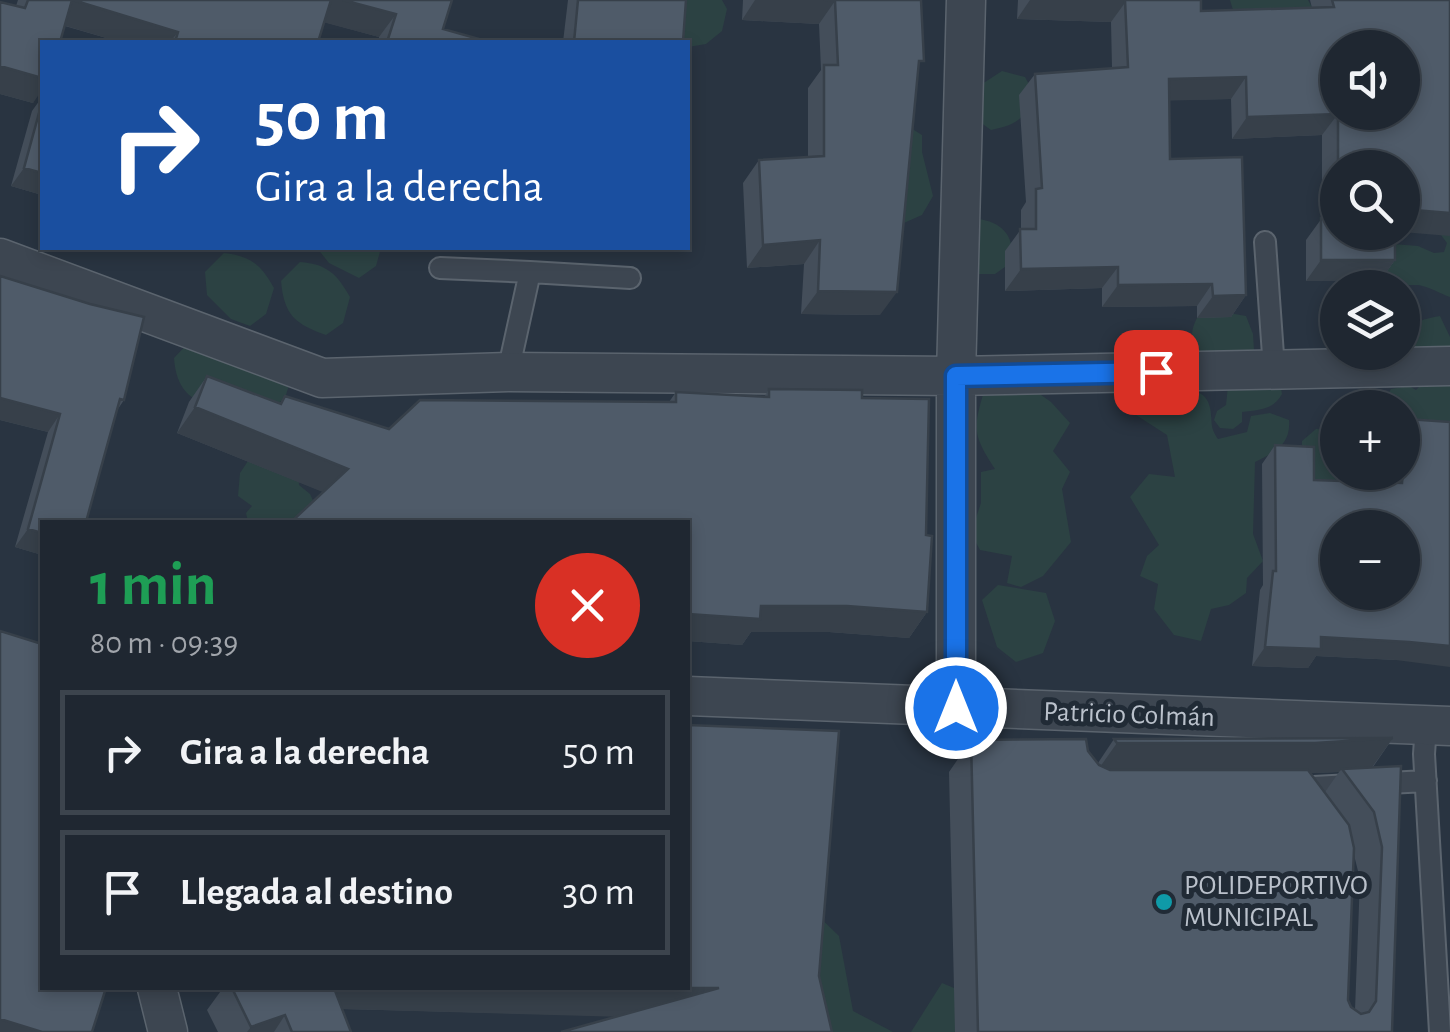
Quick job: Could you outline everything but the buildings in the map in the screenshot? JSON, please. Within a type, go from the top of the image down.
[{"type":"street","points":[[956,708],[956,376],[966,0]]},
{"type":"street","points":[[0,258],[322,378],[508,372],[956,376],[1450,366]]},
{"type":"street","name":"Patricio Colmán","points":[[690,696],[956,708],[1082,722],[1438,726]]},
{"type":"street","points":[[158,990],[168,1032]]},
{"type":"lane","points":[[1264,242],[1274,369]]},
{"type":"lane","points":[[440,268],[630,278]]},
{"type":"lane","points":[[508,372],[530,272]]},
{"type":"lane","points":[[1438,726],[1426,781],[1440,1032]]},
{"type":"lane","points":[[1312,814],[1283,788],[1426,781]]},
{"type":"green space","points":[[679,0],[722,0],[727,9],[722,31],[706,44],[690,47],[690,40],[678,40]]},
{"type":"green space","points":[[1230,0],[1308,0],[1319,20],[1233,10]]},
{"type":"green space","points":[[1002,71],[1025,77],[1033,92],[1020,119],[991,130],[977,120],[982,84]]},
{"type":"green space","points":[[906,125],[922,135],[922,152],[933,196],[922,215],[897,226]]},
{"type":"green space","points":[[973,218],[998,226],[1011,243],[1012,262],[995,274],[975,274]]},
{"type":"green space","points":[[1450,224],[1450,297],[1420,286],[1420,270],[1375,270],[1369,257],[1374,250],[1420,250],[1420,247],[1434,253],[1444,252],[1447,243],[1441,235]]},
{"type":"green space","points":[[319,250],[380,250],[376,266],[359,278],[329,263]]},
{"type":"green space","points":[[224,253],[254,263],[274,288],[266,314],[250,326],[231,319],[207,295],[205,272]]},
{"type":"green space","points":[[300,262],[330,272],[350,297],[343,323],[326,335],[299,322],[285,302],[281,281]]},
{"type":"green space","points":[[1223,312],[1246,316],[1253,334],[1254,350],[1236,370],[1200,353],[1192,338],[1197,318]]},
{"type":"green space","points":[[1440,316],[1450,337],[1450,348],[1420,349],[1420,321]]},
{"type":"green space","points":[[193,338],[293,372],[285,398],[269,410],[220,407],[194,398],[184,390],[177,376],[174,358]]},
{"type":"green space","points":[[1279,377],[1282,394],[1274,403],[1242,412],[1242,422],[1233,429],[1220,428],[1214,420],[1217,411],[1226,405],[1228,386]]},
{"type":"green space","points":[[1450,377],[1450,438],[1420,429],[1420,390],[1416,390],[1428,378]]},
{"type":"green space","points":[[1024,383],[1051,402],[1070,423],[1053,451],[1070,472],[1062,489],[1071,542],[1043,576],[1021,587],[1007,583],[1012,556],[980,550],[971,533],[981,503],[981,472],[995,469],[981,446],[977,428],[986,384]]},
{"type":"green space","points":[[1145,388],[1184,388],[1201,394],[1207,399],[1218,439],[1247,432],[1251,416],[1270,413],[1289,420],[1284,442],[1255,462],[1253,534],[1263,561],[1247,578],[1246,593],[1229,605],[1211,609],[1201,641],[1174,635],[1154,609],[1158,584],[1140,576],[1147,556],[1159,545],[1130,497],[1149,474],[1175,477],[1167,435],[1136,415]]},
{"type":"green space","points":[[1320,429],[1320,490],[1327,490],[1300,534],[1302,441]]},
{"type":"green space","points":[[250,458],[298,471],[299,485],[310,494],[316,507],[310,520],[248,520],[246,513],[252,506],[238,496],[240,473]]},
{"type":"green space","points":[[998,585],[1046,593],[1055,621],[1043,653],[1016,662],[997,647],[982,600]]},
{"type":"green space","points":[[809,907],[839,936],[853,1011],[893,1032],[788,1032]]},
{"type":"green space","points":[[942,983],[966,993],[966,1032],[911,1032]]},
{"type":"place","name":"POLIDEPORTIVO MUNICIPAL","points":[[1164,902]]},
{"type":"route","points":[[956,708],[956,376],[1156,372]]}]
